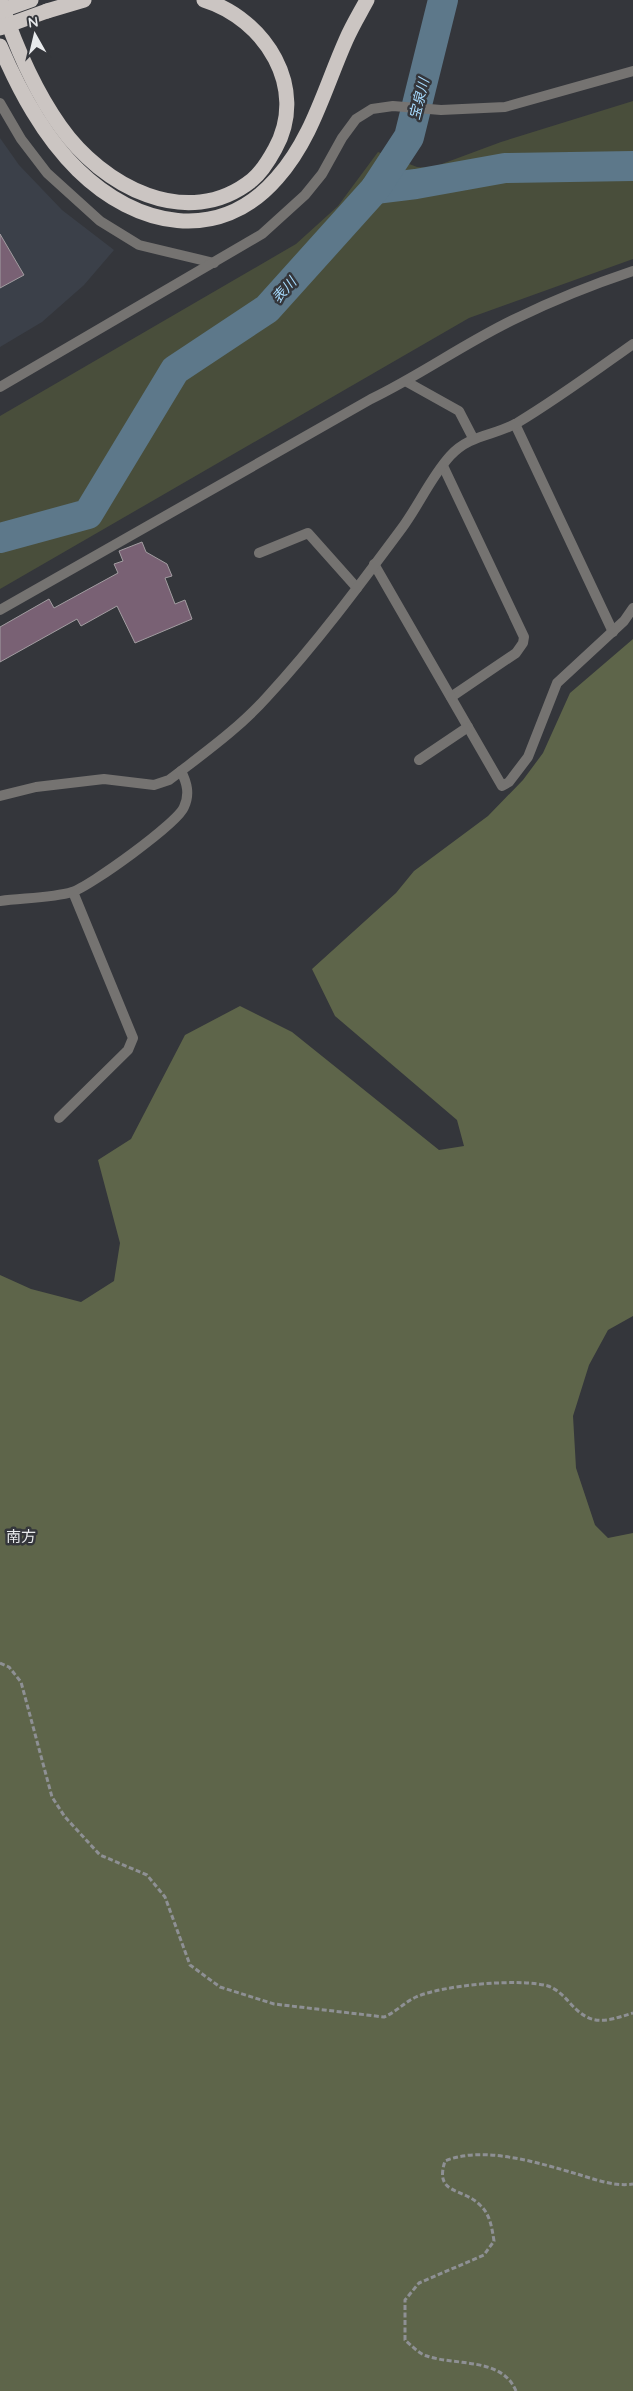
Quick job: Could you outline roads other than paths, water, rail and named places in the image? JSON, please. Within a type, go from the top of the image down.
[{"type":"highway","points":[[0,0],[23,62],[61,128],[104,172],[128,188],[156,199],[184,204],[212,201],[236,190],[253,179],[268,161],[278,144],[284,125],[286,105],[285,85],[278,63],[265,41],[244,20],[218,4],[204,0]]},
{"type":"highway","points":[[0,11],[31,0]]},
{"type":"highway","points":[[0,28],[84,0]]},
{"type":"highway","points":[[0,46],[16,84],[31,108],[77,169],[96,186],[120,201],[157,218],[186,222],[215,219],[240,208],[261,194],[277,179],[293,158],[310,128],[346,39],[367,0]]},
{"type":"street","points":[[0,387],[262,234],[305,196],[322,174],[342,138],[356,119],[372,110],[394,106],[441,110],[505,108],[633,71]]},
{"type":"street","points":[[0,103],[21,139],[47,173],[100,221],[139,245],[214,263]]},
{"type":"street","points":[[0,610],[371,399],[407,382],[459,349],[516,318],[633,271]]},
{"type":"street","points":[[0,796],[36,787],[104,779],[154,785],[170,780],[225,737],[267,698],[324,630],[403,526],[450,456],[473,438],[515,424],[631,351]]},
{"type":"street","points":[[407,382],[459,411],[473,438]]},
{"type":"street","points":[[515,424],[613,632]]},
{"type":"street","points":[[443,466],[524,637],[523,643],[516,653],[451,697]]},
{"type":"street","points":[[259,553],[308,533],[356,588]]},
{"type":"street","points":[[374,564],[502,786],[509,782],[528,757],[557,683],[613,632],[633,608]]},
{"type":"street","points":[[419,760],[468,727]]},
{"type":"street","points":[[0,900],[73,892],[126,858],[162,831],[184,809],[188,790],[181,771]]},
{"type":"street","points":[[59,1118],[128,1050],[133,1038],[73,892]]},
{"type":"waterway","name":"表川","points":[[0,538],[88,514],[175,370],[267,309],[375,189],[409,137],[443,0]]},
{"type":"waterway","name":"表川","points":[[375,189],[416,184],[505,168],[633,166]]},
{"type":"district","name":"南方","points":[[21,1536]]},
{"type":"water label","name":"宝泉川","points":[[419,99]]}]
